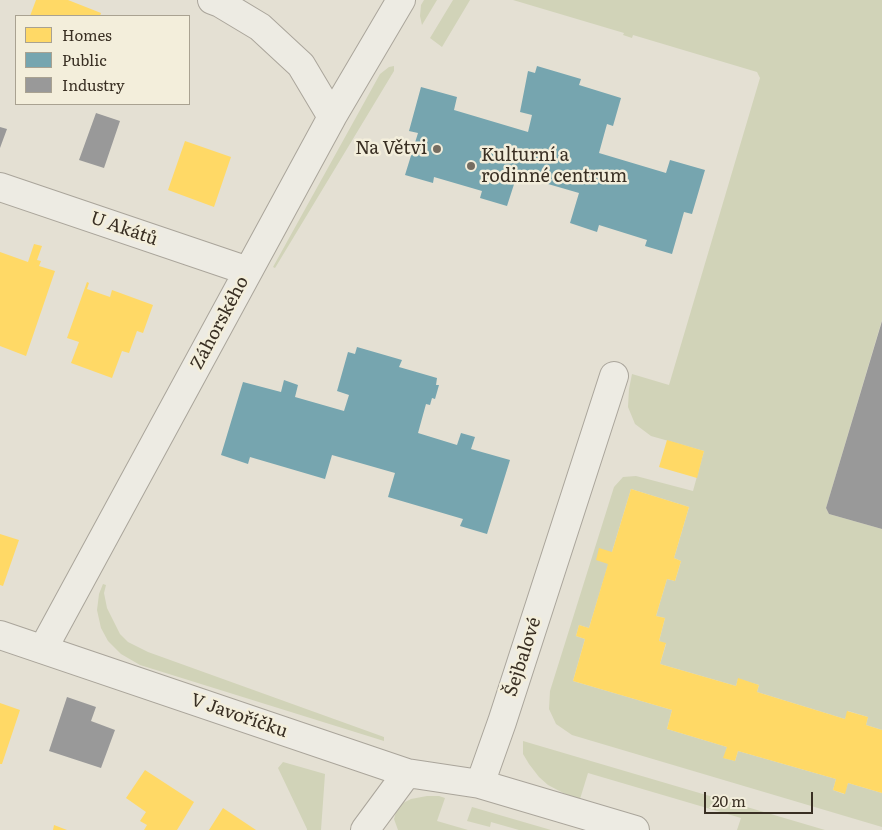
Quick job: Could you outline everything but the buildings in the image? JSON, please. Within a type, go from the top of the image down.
[{"type":"street","points":[[212,0],[260,26],[301,65],[332,117]]},
{"type":"street","name":"Záhorského","points":[[43,649],[332,117],[401,0]]},
{"type":"street","name":"U Akátů","points":[[0,187],[248,271]]},
{"type":"street","name":"Šejbalové","points":[[480,784],[614,376]]},
{"type":"street","name":"V Javoříčku","points":[[0,635],[407,773],[480,784]]},
{"type":"street","points":[[367,829],[407,773]]},
{"type":"street","points":[[480,784],[635,830]]},
{"type":"green space","points":[[424,0],[437,0],[422,25],[420,16],[421,5]]},
{"type":"green space","points":[[453,0],[470,0],[442,47],[430,38]]},
{"type":"green space","points":[[513,0],[882,0],[882,320],[826,508],[829,514],[882,529],[882,730],[866,725],[868,717],[848,711],[845,719],[757,692],[759,685],[738,679],[736,686],[660,664],[666,644],[659,641],[665,618],[656,616],[667,579],[675,581],[681,561],[674,558],[689,507],[631,489],[589,628],[579,625],[576,636],[585,639],[573,681],[672,710],[667,729],[727,747],[724,758],[735,761],[738,751],[836,779],[833,790],[844,794],[848,783],[882,793],[882,827],[572,735],[556,724],[549,709],[550,691],[614,487],[623,477],[636,476],[693,491],[704,451],[651,436],[635,424],[628,407],[629,389],[632,374],[669,385],[760,78],[757,72],[633,35],[632,38],[623,35],[624,33]]},
{"type":"green space","points":[[394,66],[394,71],[275,268],[273,267],[380,74],[389,67]]},
{"type":"green space","points":[[103,584],[106,585],[104,593],[107,608],[120,634],[128,642],[148,652],[384,737],[384,741],[140,665],[121,654],[108,641],[101,628],[97,610],[99,594]]},
{"type":"green space","points":[[523,741],[825,830],[737,830],[741,818],[588,773],[580,799],[571,797],[548,785],[539,777],[523,754]]},
{"type":"green space","points":[[283,762],[325,774],[321,830],[307,830],[278,768]]},
{"type":"green space","points":[[427,796],[445,798],[437,821],[468,830],[398,830],[394,819],[397,808],[411,799]]},
{"type":"green space","points":[[472,807],[551,830],[519,830],[491,822],[490,827],[467,821]]},
{"type":"place","name":"Na Větvi","points":[[437,149]]},
{"type":"place","name":"Kulturní a rodinné centrum","points":[[471,166]]}]
